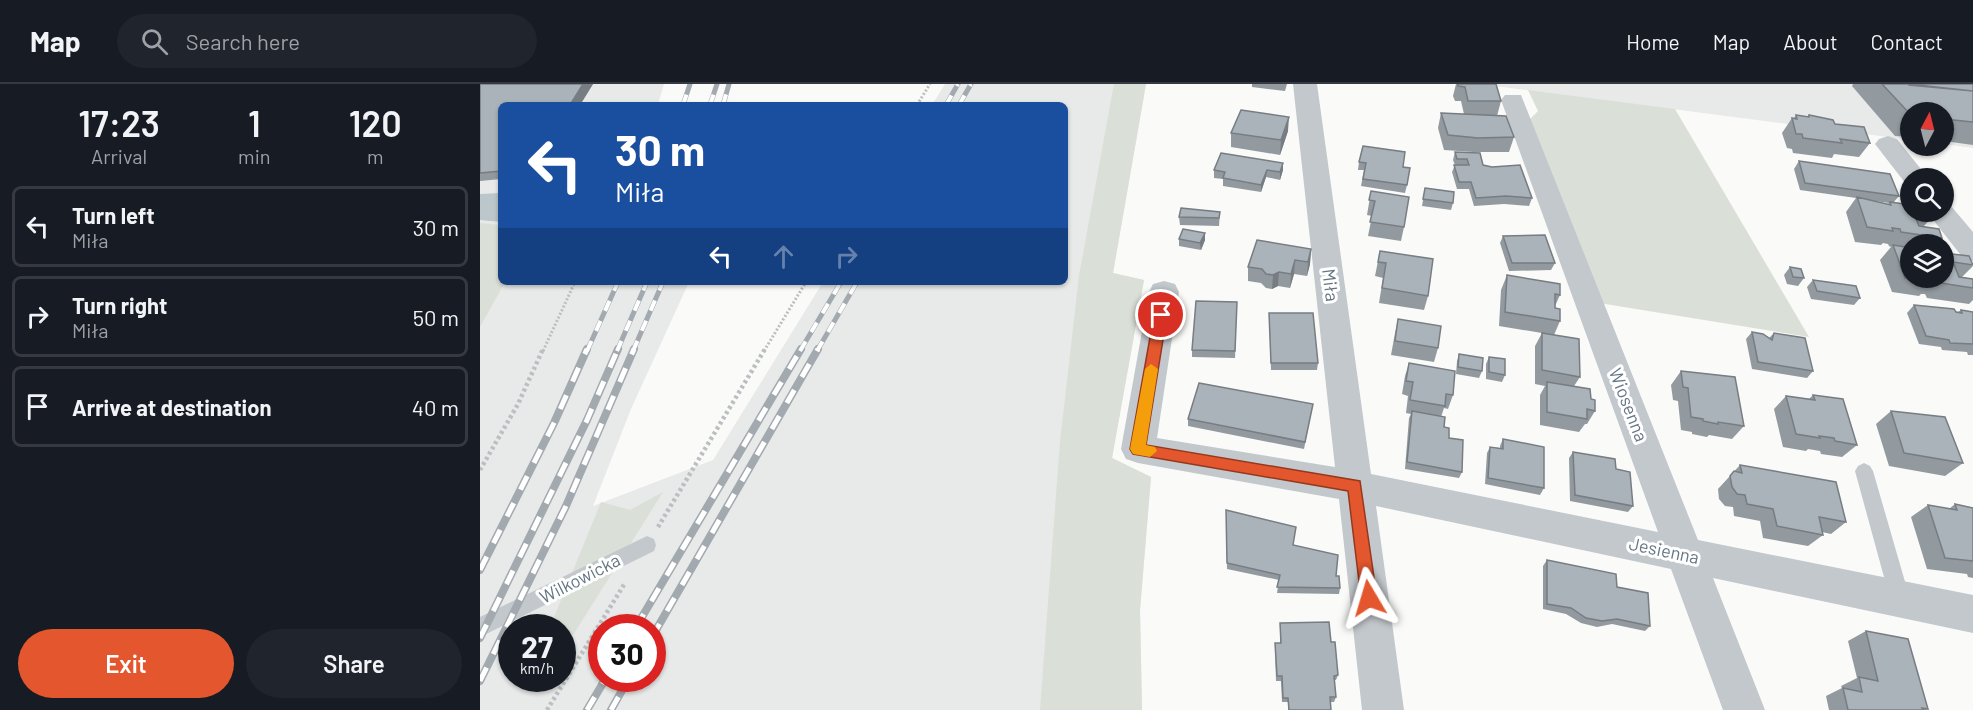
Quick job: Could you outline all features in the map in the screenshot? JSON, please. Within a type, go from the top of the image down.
[{"type":"street","name":"Miła","points":[[1305,84],[1383,710]]},
{"type":"street","name":"Wiosenna","points":[[1513,100],[1744,710]]},
{"type":"street","points":[[1888,144],[1907,168]]},
{"type":"street","points":[[1949,222],[1973,251]]},
{"type":"street","points":[[1164,292],[1138,449],[1355,486]]},
{"type":"street","name":"Jesienna","points":[[1355,486],[1973,614]]},
{"type":"lane","points":[[1864,471],[1900,599]]},
{"type":"lane","name":"Wilkowicka","points":[[480,627],[515,612],[647,545]]},
{"type":"path","points":[[919,102],[930,84]]},
{"type":"path","points":[[480,470],[518,404],[574,285]]},
{"type":"path","points":[[547,710],[804,285]]},
{"type":"shaded area","points":[[480,84],[664,84],[659,102],[498,102],[498,285],[688,285],[631,409],[593,506],[713,460],[821,285],[1068,285],[1068,102],[934,102],[945,84],[1146,84],[1113,273],[1144,280],[1112,458],[1151,477],[1140,610],[1142,710],[480,710]]},
{"type":"shaded area","points":[[1114,84],[1146,84],[1113,273],[1144,280],[1112,458],[1151,477],[1140,610],[1142,710],[1040,710],[1060,442],[1079,276]]},
{"type":"shaded area","points":[[1479,84],[1973,84],[1973,148],[1954,145],[1954,102],[1900,102],[1900,139]]},
{"type":"shaded area","points":[[1528,90],[1675,109],[1809,337],[1599,303],[1528,121],[1538,111]]},
{"type":"shaded area","points":[[498,193],[498,222],[480,220],[480,194]]},
{"type":"shaded area","points":[[480,223],[498,225],[498,285],[503,285],[480,327]]},
{"type":"shaded area","points":[[663,492],[576,630],[576,614],[555,614],[601,502],[630,510]]},
{"type":"building","points":[[480,84],[583,84],[572,102],[498,102],[498,171],[480,173]]},
{"type":"building","points":[[1458,84],[1496,84],[1501,101],[1468,101],[1465,87],[1458,86]]},
{"type":"building","points":[[1882,84],[1909,84],[1973,91],[1973,122],[1954,120],[1954,102],[1900,103]]},
{"type":"building","points":[[1973,84],[1973,91],[1909,85]]},
{"type":"building","points":[[1241,110],[1289,117],[1281,140],[1231,133]]},
{"type":"building","points":[[1441,113],[1506,116],[1514,137],[1478,138],[1448,135]]},
{"type":"building","points":[[1796,115],[1809,117],[1809,115],[1833,120],[1835,124],[1864,127],[1870,143],[1840,139],[1842,143],[1803,138],[1802,134],[1796,134],[1792,118],[1797,119]]},
{"type":"building","points":[[1363,146],[1405,152],[1403,167],[1410,168],[1407,185],[1363,179],[1366,163],[1359,162]]},
{"type":"building","points":[[1455,152],[1480,153],[1483,165],[1492,167],[1520,165],[1532,198],[1506,196],[1476,198],[1471,182],[1459,182],[1454,165],[1469,165],[1467,159],[1457,159]]},
{"type":"building","points":[[1221,153],[1283,163],[1280,172],[1267,170],[1261,185],[1223,178],[1225,172],[1214,170]]},
{"type":"building","points":[[1799,161],[1890,174],[1899,196],[1805,183]]},
{"type":"building","points":[[1425,188],[1454,192],[1453,203],[1423,199]]},
{"type":"building","points":[[1371,191],[1409,197],[1404,227],[1370,222],[1375,201],[1369,200]]},
{"type":"building","points":[[1857,197],[1891,205],[1890,202],[1900,203],[1900,222],[1917,222],[1919,226],[1939,229],[1941,234],[1915,234],[1901,232],[1900,229],[1892,228],[1893,231],[1867,227]]},
{"type":"building","points":[[1181,208],[1220,212],[1219,218],[1179,217]]},
{"type":"building","points":[[1183,229],[1205,233],[1200,243],[1179,239]]},
{"type":"building","points":[[1545,235],[1555,263],[1512,263],[1503,236]]},
{"type":"building","points":[[1257,240],[1311,249],[1308,262],[1295,260],[1291,274],[1279,272],[1273,275],[1266,274],[1262,269],[1248,267]]},
{"type":"building","points":[[1893,245],[1900,246],[1900,264]]},
{"type":"building","points":[[1380,251],[1433,259],[1428,296],[1382,288],[1386,263],[1378,262]]},
{"type":"building","points":[[1954,254],[1969,256],[1973,265],[1954,262]]},
{"type":"building","points":[[1954,264],[1959,277],[1973,279],[1973,288],[1954,285]]},
{"type":"building","points":[[1790,267],[1801,269],[1804,278],[1793,277]]},
{"type":"building","points":[[1507,275],[1560,284],[1560,295],[1555,294],[1555,308],[1560,309],[1560,321],[1505,312]]},
{"type":"building","points":[[1813,280],[1856,286],[1860,298],[1817,291]]},
{"type":"building","points":[[1196,301],[1237,302],[1235,351],[1192,350]]},
{"type":"building","points":[[1914,305],[1954,309],[1962,313],[1961,310],[1973,312],[1973,344],[1950,343],[1949,340],[1926,336]]},
{"type":"building","points":[[1269,313],[1313,313],[1318,363],[1271,363]]},
{"type":"building","points":[[1398,319],[1441,326],[1438,348],[1395,341]]},
{"type":"building","points":[[1752,332],[1763,334],[1772,340],[1774,333],[1805,338],[1813,371],[1758,362]]},
{"type":"building","points":[[1542,333],[1579,339],[1580,377],[1542,370]]},
{"type":"building","points":[[1459,354],[1483,358],[1482,371],[1458,367]]},
{"type":"building","points":[[1489,357],[1505,359],[1505,375],[1489,372]]},
{"type":"building","points":[[1409,363],[1455,371],[1453,395],[1446,394],[1445,406],[1410,400],[1413,382],[1406,381]]},
{"type":"building","points":[[1681,371],[1735,377],[1744,426],[1718,422],[1718,424],[1691,417],[1688,388],[1683,387]]},
{"type":"building","points":[[1547,382],[1590,389],[1591,399],[1595,400],[1595,411],[1587,409],[1587,419],[1547,412]]},
{"type":"building","points":[[1199,383],[1313,404],[1305,442],[1188,419]]},
{"type":"building","points":[[1813,395],[1843,399],[1857,445],[1835,441],[1834,438],[1796,434],[1786,396],[1815,400]]},
{"type":"building","points":[[1412,411],[1445,417],[1444,427],[1449,428],[1449,438],[1463,440],[1462,472],[1407,462]]},
{"type":"building","points":[[1891,411],[1945,417],[1963,463],[1904,453]]},
{"type":"building","points":[[1503,439],[1544,447],[1544,488],[1488,478],[1490,447],[1503,449]]},
{"type":"building","points":[[1573,452],[1615,459],[1616,469],[1630,472],[1633,506],[1575,495]]},
{"type":"building","points":[[1740,465],[1836,482],[1846,522],[1819,517],[1823,535],[1777,526],[1773,509],[1747,504],[1745,495],[1737,494],[1732,487],[1730,476],[1734,471],[1742,473]]},
{"type":"building","points":[[1955,504],[1973,508],[1973,561],[1945,558],[1928,505],[1957,510]]},
{"type":"building","points":[[1226,510],[1296,527],[1293,545],[1338,555],[1336,576],[1339,576],[1340,588],[1277,587],[1280,575],[1227,563]]},
{"type":"building","points":[[1547,560],[1616,574],[1617,587],[1648,593],[1650,626],[1617,619],[1602,621],[1586,618],[1571,608],[1547,604]]},
{"type":"building","points":[[1329,622],[1331,642],[1335,642],[1338,675],[1334,676],[1336,697],[1330,697],[1331,710],[1289,710],[1288,698],[1283,698],[1282,676],[1277,676],[1275,643],[1281,643],[1280,623]]},
{"type":"building","points":[[1866,631],[1908,639],[1928,709],[1848,710],[1843,688],[1862,692],[1859,677],[1878,681]]},
{"type":"railway","points":[[684,102],[690,84]]},
{"type":"railway","points":[[711,102],[717,84]]},
{"type":"railway","points":[[724,102],[729,84]]},
{"type":"railway","points":[[948,102],[958,84]]},
{"type":"railway","points":[[961,102],[971,84]]},
{"type":"railway","points":[[587,351],[617,285]]},
{"type":"railway","points":[[617,351],[646,285]]},
{"type":"railway","points":[[633,351],[662,285]]},
{"type":"railway","points":[[800,351],[839,285]]},
{"type":"railway","points":[[817,351],[855,285]]},
{"type":"railway","points":[[480,570],[554,423],[587,349]]},
{"type":"railway","points":[[480,638],[587,420],[618,349]]},
{"type":"railway","points":[[480,681],[566,506],[634,349]]},
{"type":"railway","points":[[644,614],[801,349]]},
{"type":"railway","points":[[665,614],[818,349]]},
{"type":"railway","points":[[587,710],[598,692]]},
{"type":"railway","points":[[611,710],[621,692]]},
{"type":"slow traffic","points":[[1150,451],[1138,449],[1151,369]]},
{"type":"route","points":[[1161,315],[1138,449],[1355,486],[1369,598]]}]
